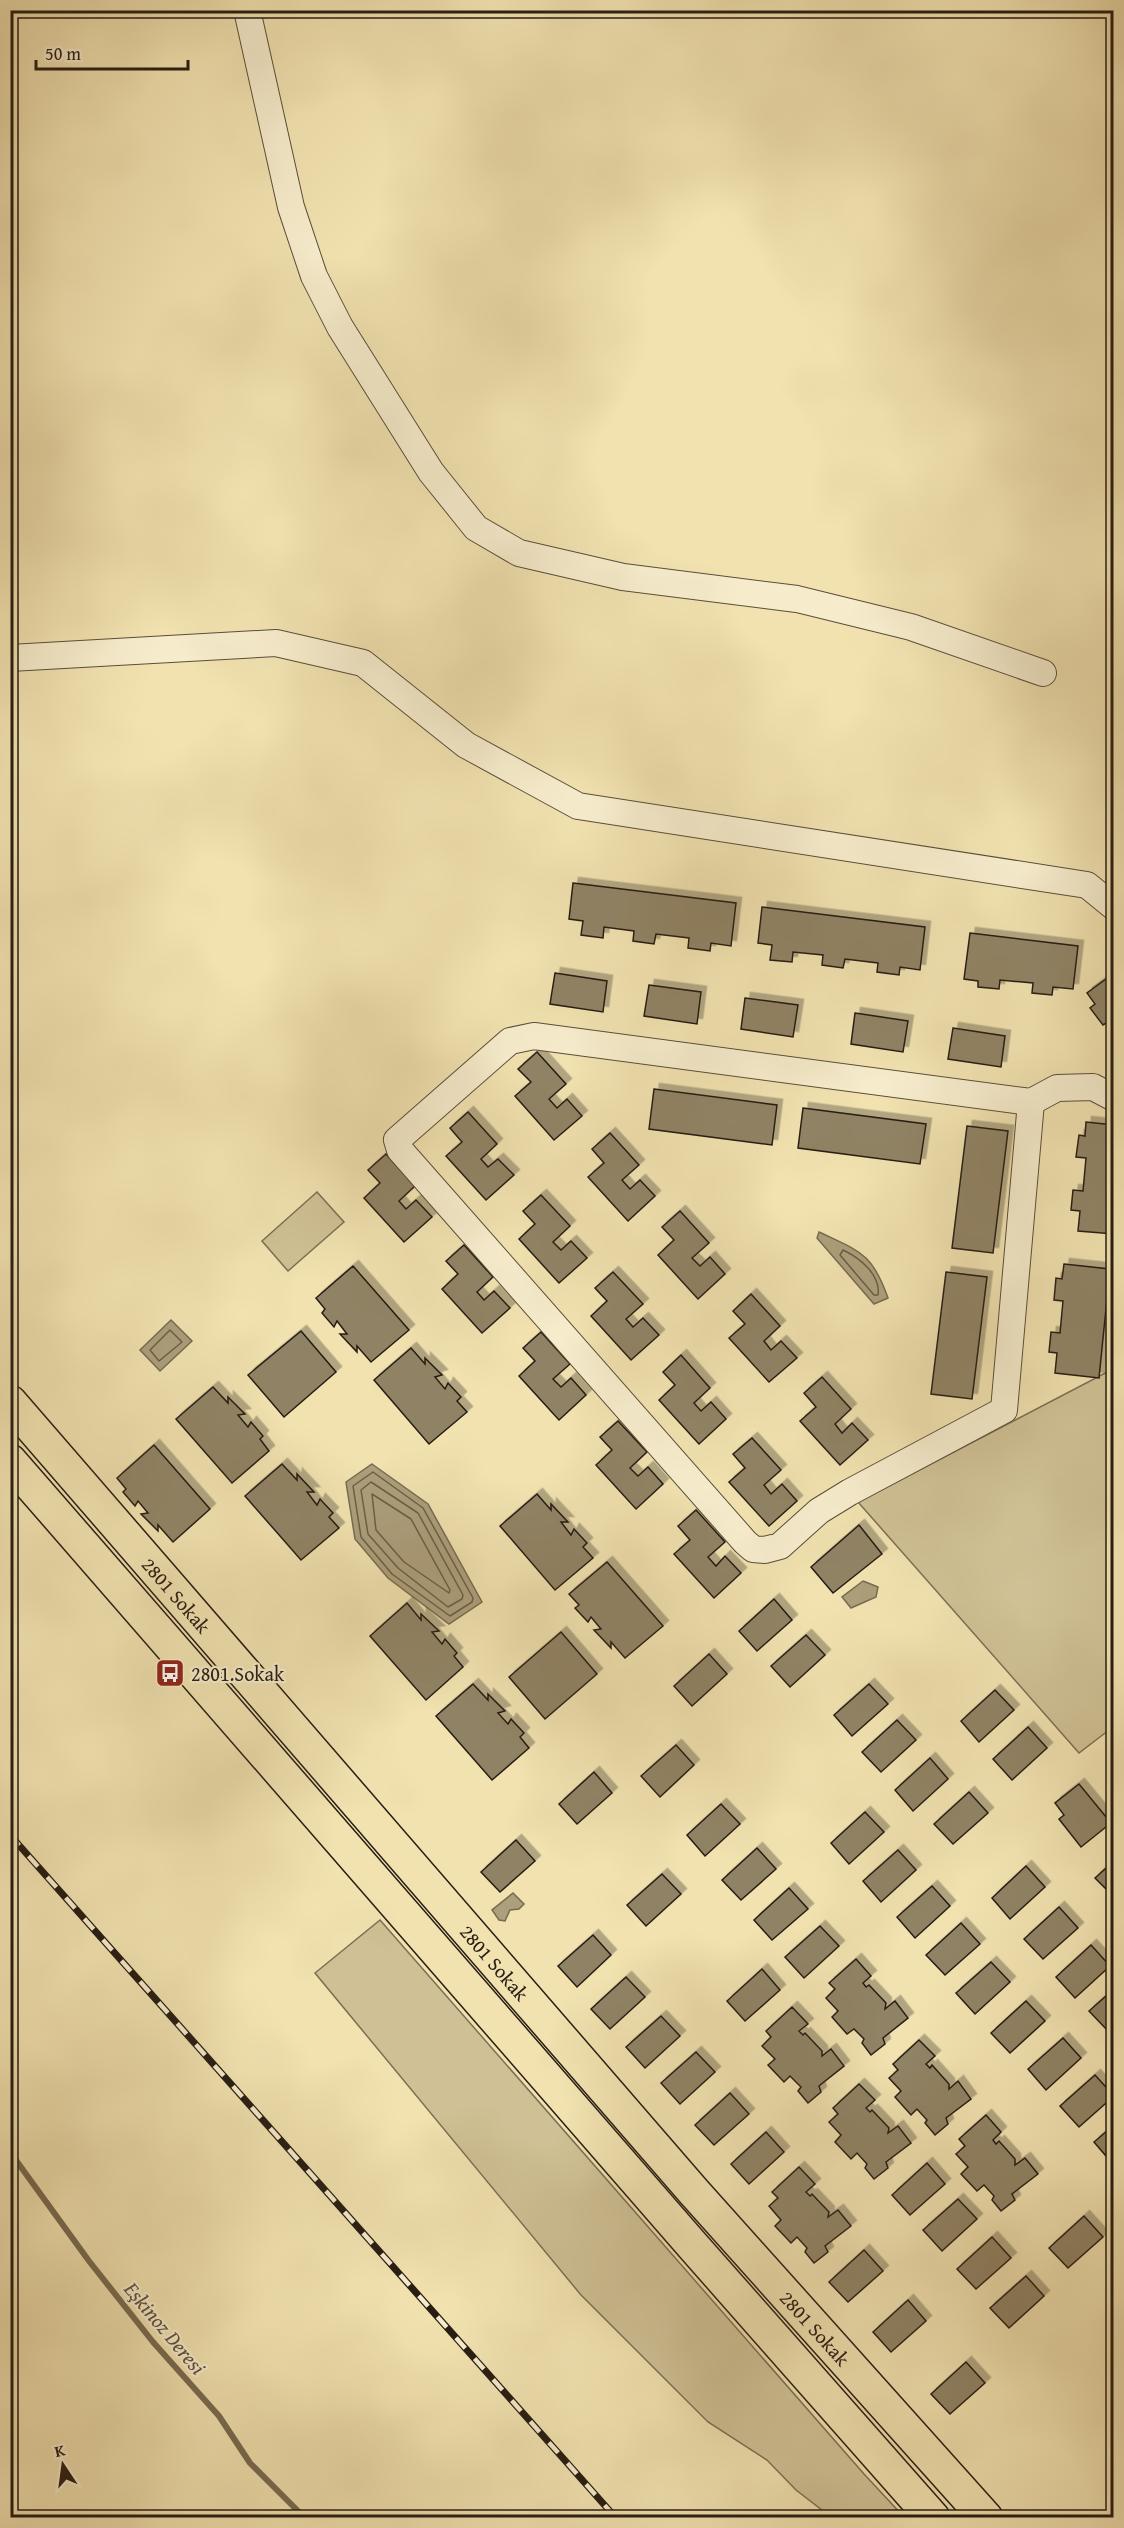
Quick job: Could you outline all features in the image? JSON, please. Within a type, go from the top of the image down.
[{"type":"main road","name":"2801 Sokak","points":[[10,1402],[694,2192],[986,2517]]},
{"type":"main road","name":"2801 Sokak","points":[[10,1461],[693,2246],[933,2517]]},
{"type":"street","points":[[247,10],[291,207],[314,276],[340,327],[431,472],[476,528],[519,553],[623,577],[797,599],[911,627],[1043,673]]},
{"type":"street","points":[[10,658],[276,643],[363,663],[466,745],[578,807],[1088,885],[1113,907]]},
{"type":"street","points":[[1031,1102],[1004,1410],[850,1492],[819,1511],[780,1546],[765,1550],[753,1549],[745,1542],[400,1150],[398,1140],[510,1041],[534,1036],[1031,1102],[1058,1088],[1093,1087],[1113,1098]]},
{"type":"shaded area","points":[[317,1192],[344,1222],[288,1271],[262,1241]]},
{"type":"shaded area","points":[[1113,1369],[1113,1727],[1079,1753],[858,1502]]},
{"type":"shaded area","points":[[380,1920],[904,2517],[831,2517],[796,2490],[767,2460],[708,2422],[581,2295],[315,1973]]},
{"type":"water","points":[[819,1232],[845,1244],[863,1256],[876,1272],[888,1298],[874,1304],[817,1238]]},
{"type":"water","points":[[171,1320],[192,1341],[160,1371],[140,1350]]},
{"type":"water","points":[[372,1464],[428,1504],[482,1602],[449,1624],[388,1578],[355,1539],[346,1482]]},
{"type":"water","points":[[863,1581],[878,1587],[876,1597],[851,1608],[842,1597]]},
{"type":"water","points":[[513,1893],[524,1904],[519,1909],[510,1910],[505,1921],[499,1920],[492,1910]]},
{"type":"building","points":[[573,883],[736,903],[731,946],[711,943],[710,951],[688,948],[689,938],[656,934],[654,944],[633,941],[634,931],[604,927],[603,938],[581,935],[583,921],[569,919]]},
{"type":"building","points":[[762,907],[925,927],[920,970],[900,967],[899,975],[877,972],[878,963],[845,959],[843,968],[822,965],[823,955],[793,952],[792,962],[770,960],[772,945],[758,943]]},
{"type":"building","points":[[970,933],[1078,946],[1073,989],[1053,987],[1052,995],[1032,993],[1033,983],[1000,980],[999,989],[978,987],[978,981],[964,979]]},
{"type":"building","points":[[555,973],[607,981],[603,1012],[550,1004]]},
{"type":"building","points":[[1114,973],[1114,1023],[1111,1020],[1103,1025],[1090,1008],[1095,1004],[1087,993]]},
{"type":"building","points":[[649,985],[701,992],[697,1024],[644,1016]]},
{"type":"building","points":[[745,998],[798,1005],[793,1037],[741,1029]]},
{"type":"building","points":[[855,1013],[908,1021],[903,1052],[851,1044]]},
{"type":"building","points":[[953,1028],[1005,1036],[1001,1067],[948,1059]]},
{"type":"building","points":[[537,1052],[566,1084],[549,1099],[557,1108],[567,1099],[582,1116],[554,1140],[515,1096],[531,1082],[518,1069]]},
{"type":"building","points":[[654,1089],[777,1105],[772,1145],[649,1129]]},
{"type":"building","points":[[803,1108],[926,1124],[920,1164],[798,1148]]},
{"type":"building","points":[[468,1112],[497,1144],[481,1159],[488,1167],[498,1159],[514,1175],[486,1200],[446,1156],[462,1142],[450,1128]]},
{"type":"building","points":[[1086,1122],[1114,1125],[1114,1234],[1078,1231],[1080,1211],[1071,1210],[1073,1190],[1083,1191],[1086,1158],[1076,1157],[1079,1135],[1085,1136]]},
{"type":"building","points":[[967,1126],[1008,1131],[993,1253],[952,1248]]},
{"type":"building","points":[[610,1133],[639,1165],[622,1180],[630,1189],[640,1180],[655,1196],[628,1221],[588,1177],[604,1163],[592,1149]]},
{"type":"building","points":[[386,1154],[415,1186],[399,1201],[406,1209],[416,1200],[432,1217],[404,1242],[364,1198],[380,1183],[368,1170]]},
{"type":"building","points":[[541,1195],[570,1226],[553,1242],[561,1250],[571,1241],[587,1258],[559,1283],[519,1239],[535,1224],[523,1211]]},
{"type":"building","points":[[680,1211],[709,1243],[692,1258],[700,1266],[710,1257],[725,1274],[698,1299],[658,1255],[674,1240],[662,1227]]},
{"type":"building","points":[[464,1245],[493,1277],[477,1292],[484,1300],[494,1291],[510,1308],[482,1333],[442,1289],[458,1274],[446,1261]]},
{"type":"building","points":[[1064,1264],[1110,1269],[1099,1378],[1055,1373],[1057,1353],[1049,1352],[1051,1332],[1060,1333],[1063,1301],[1054,1300],[1056,1278],[1062,1279]]},
{"type":"building","points":[[353,1266],[409,1330],[371,1362],[357,1346],[357,1352],[340,1334],[347,1334],[337,1321],[334,1327],[322,1313],[325,1309],[316,1298]]},
{"type":"building","points":[[613,1272],[643,1304],[626,1319],[633,1327],[643,1318],[659,1335],[631,1360],[591,1316],[607,1301],[595,1288]]},
{"type":"building","points":[[946,1272],[987,1277],[972,1399],[931,1394]]},
{"type":"building","points":[[751,1294],[780,1326],[764,1341],[771,1350],[781,1341],[797,1358],[769,1382],[729,1338],[745,1324],[733,1311]]},
{"type":"building","points":[[301,1331],[336,1372],[284,1417],[248,1375]]},
{"type":"building","points":[[541,1332],[570,1364],[553,1379],[561,1387],[571,1378],[586,1395],[559,1420],[519,1376],[535,1361],[523,1348]]},
{"type":"building","points":[[411,1348],[425,1364],[425,1358],[442,1375],[435,1377],[445,1389],[448,1383],[461,1397],[457,1401],[467,1412],[429,1444],[374,1380]]},
{"type":"building","points":[[681,1355],[710,1388],[694,1403],[701,1411],[711,1402],[726,1419],[699,1444],[659,1400],[675,1385],[663,1372]]},
{"type":"building","points":[[822,1377],[851,1409],[835,1424],[842,1433],[852,1423],[868,1440],[840,1465],[800,1421],[816,1407],[804,1393]]},
{"type":"building","points":[[213,1387],[228,1403],[228,1397],[245,1414],[238,1415],[248,1427],[251,1422],[263,1436],[260,1439],[269,1451],[232,1483],[176,1419]]},
{"type":"building","points":[[618,1421],[647,1452],[630,1468],[638,1476],[648,1467],[663,1484],[636,1509],[596,1465],[612,1450],[600,1437]]},
{"type":"building","points":[[752,1438],[781,1470],[764,1485],[771,1494],[782,1484],[797,1501],[769,1526],[729,1482],[745,1468],[733,1454]]},
{"type":"building","points":[[154,1445],[210,1509],[173,1542],[158,1525],[158,1531],[141,1514],[148,1513],[138,1501],[135,1506],[123,1492],[126,1489],[117,1478]]},
{"type":"building","points":[[282,1464],[297,1480],[297,1474],[314,1492],[307,1492],[317,1505],[320,1499],[333,1513],[329,1517],[339,1528],[301,1560],[245,1496]]},
{"type":"building","points":[[537,1494],[551,1510],[551,1504],[568,1522],[561,1522],[571,1535],[574,1529],[587,1543],[583,1547],[593,1558],[555,1590],[500,1526]]},
{"type":"building","points":[[696,1510],[725,1542],[708,1557],[716,1566],[725,1556],[741,1573],[714,1598],[674,1554],[690,1540],[678,1526]]},
{"type":"building","points":[[859,1525],[882,1554],[833,1593],[811,1567]]},
{"type":"building","points":[[607,1562],[663,1626],[625,1658],[611,1642],[611,1648],[594,1630],[601,1629],[591,1617],[588,1622],[575,1608],[579,1605],[569,1594]]},
{"type":"building","points":[[774,1599],[792,1620],[757,1651],[739,1631]]},
{"type":"building","points":[[407,1603],[421,1620],[421,1614],[439,1631],[432,1632],[442,1644],[445,1639],[457,1653],[454,1656],[463,1667],[426,1700],[370,1636]]},
{"type":"building","points":[[561,1632],[597,1674],[545,1719],[509,1677]]},
{"type":"building","points":[[806,1635],[825,1655],[790,1687],[771,1666]]},
{"type":"building","points":[[709,1654],[727,1674],[692,1706],[674,1686]]},
{"type":"building","points":[[473,1684],[488,1700],[488,1694],[505,1711],[498,1713],[508,1724],[511,1719],[524,1733],[520,1737],[529,1748],[492,1780],[436,1716]]},
{"type":"building","points":[[869,1684],[888,1704],[852,1736],[834,1715]]},
{"type":"building","points":[[995,1690],[1014,1710],[979,1742],[961,1721]]},
{"type":"building","points":[[897,1720],[916,1740],[881,1772],[862,1752]]},
{"type":"building","points":[[1028,1727],[1047,1748],[1012,1780],[993,1759]]},
{"type":"building","points":[[676,1745],[694,1765],[660,1797],[641,1776]]},
{"type":"building","points":[[930,1758],[948,1779],[913,1811],[895,1790]]},
{"type":"building","points":[[594,1772],[612,1793],[577,1824],[559,1804]]},
{"type":"building","points":[[1079,1784],[1111,1823],[1081,1847],[1059,1819],[1064,1815],[1055,1803]]},
{"type":"building","points":[[969,1792],[988,1813],[953,1844],[934,1824]]},
{"type":"building","points":[[721,1804],[740,1824],[705,1856],[687,1835]]},
{"type":"building","points":[[865,1812],[884,1832],[849,1864],[831,1843]]},
{"type":"building","points":[[516,1840],[535,1861],[500,1892],[481,1872]]},
{"type":"building","points":[[757,1848],[776,1869],[741,1900],[722,1880]]},
{"type":"building","points":[[898,1850],[916,1870],[881,1902],[863,1881]]},
{"type":"building","points":[[1114,1861],[1114,1897],[1095,1878]]},
{"type":"building","points":[[1026,1866],[1045,1887],[1010,1919],[992,1898]]},
{"type":"building","points":[[662,1874],[681,1894],[646,1926],[627,1905]]},
{"type":"building","points":[[932,1886],[950,1906],[915,1938],[897,1917]]},
{"type":"building","points":[[789,1888],[808,1909],[772,1940],[754,1920]]},
{"type":"building","points":[[1059,1907],[1078,1928],[1043,1959],[1024,1939]]},
{"type":"building","points":[[961,1923],[980,1944],[945,1975],[926,1955]]},
{"type":"building","points":[[820,1926],[839,1946],[804,1978],[785,1957]]},
{"type":"building","points":[[593,1935],[611,1955],[577,1987],[558,1966]]},
{"type":"building","points":[[1091,1945],[1110,1966],[1075,1998],[1056,1977]]},
{"type":"building","points":[[856,1959],[871,1976],[863,1983],[866,1987],[869,1985],[886,2003],[885,2009],[895,2001],[908,2018],[883,2038],[885,2044],[871,2055],[862,2043],[864,2039],[854,2029],[847,2034],[832,2017],[838,2011],[826,1998],[835,1989],[829,1983]]},
{"type":"building","points":[[991,1962],[1010,1982],[975,2014],[956,1993]]},
{"type":"building","points":[[762,1969],[780,1990],[745,2021],[727,2001]]},
{"type":"building","points":[[626,1977],[645,1997],[610,2029],[591,2009]]},
{"type":"building","points":[[1114,1989],[1114,2026],[1108,2031],[1089,2011]]},
{"type":"building","points":[[1026,2001],[1045,2021],[1010,2053],[991,2033]]},
{"type":"building","points":[[792,2007],[808,2024],[799,2031],[803,2035],[805,2033],[822,2051],[822,2056],[831,2049],[844,2066],[819,2086],[821,2092],[808,2103],[798,2091],[801,2087],[790,2076],[784,2082],[768,2065],[775,2059],[762,2046],[771,2037],[766,2031]]},
{"type":"building","points":[[661,2016],[680,2036],[645,2068],[626,2047]]},
{"type":"building","points":[[1063,2038],[1081,2058],[1046,2090],[1028,2069]]},
{"type":"building","points":[[919,2040],[935,2056],[926,2064],[930,2068],[932,2065],[949,2084],[949,2089],[958,2081],[971,2099],[946,2118],[948,2124],[935,2135],[925,2123],[927,2120],[917,2109],[911,2115],[895,2097],[901,2091],[889,2078],[898,2070],[893,2064]]},
{"type":"building","points":[[696,2052],[715,2072],[680,2104],[661,2083]]},
{"type":"building","points":[[1095,2075],[1114,2096],[1079,2127],[1060,2106]]},
{"type":"building","points":[[859,2084],[875,2100],[866,2108],[870,2112],[872,2110],[889,2128],[888,2133],[898,2126],[911,2143],[886,2162],[888,2168],[874,2179],[865,2168],[867,2164],[857,2153],[851,2159],[835,2142],[841,2135],[829,2122],[838,2114],[833,2108]]},
{"type":"building","points":[[730,2093],[749,2114],[714,2145],[695,2125]]},
{"type":"building","points":[[986,2115],[1001,2132],[993,2140],[996,2144],[999,2141],[1015,2159],[1015,2165],[1025,2158],[1038,2174],[1012,2194],[1015,2200],[1001,2211],[992,2200],[994,2196],[984,2185],[977,2191],[961,2174],[968,2167],[956,2154],[965,2146],[959,2139]]},
{"type":"building","points":[[1114,2125],[1114,2162],[1112,2163],[1094,2142]]},
{"type":"building","points":[[766,2132],[784,2152],[749,2184],[731,2164]]},
{"type":"building","points":[[927,2163],[945,2184],[910,2215],[892,2195]]},
{"type":"building","points":[[799,2167],[815,2184],[806,2192],[810,2196],[812,2194],[829,2212],[828,2217],[838,2210],[851,2226],[825,2246],[828,2252],[814,2263],[805,2252],[807,2248],[797,2237],[791,2243],[775,2226],[781,2220],[769,2206],[778,2198],[772,2192]]},
{"type":"building","points":[[958,2199],[977,2219],[942,2251],[923,2230]]},
{"type":"building","points":[[1084,2216],[1103,2237],[1068,2268],[1049,2248]]},
{"type":"building","points":[[992,2237],[1011,2258],[976,2289],[957,2269]]},
{"type":"building","points":[[864,2250],[883,2271],[848,2302],[829,2282]]},
{"type":"building","points":[[1026,2276],[1044,2296],[1009,2328],[990,2308]]},
{"type":"building","points":[[908,2300],[926,2321],[891,2352],[873,2332]]},
{"type":"building","points":[[966,2362],[985,2383],[950,2414],[931,2394]]},
{"type":"waterway","name":"Eşkinoz Deresi","points":[[10,2152],[89,2261],[153,2342],[219,2416],[250,2463],[305,2518]]},
{"type":"railway","points":[[10,1835],[616,2518]]},
{"type":"place","name":"2801.Sokak","points":[[170,1673]]}]
